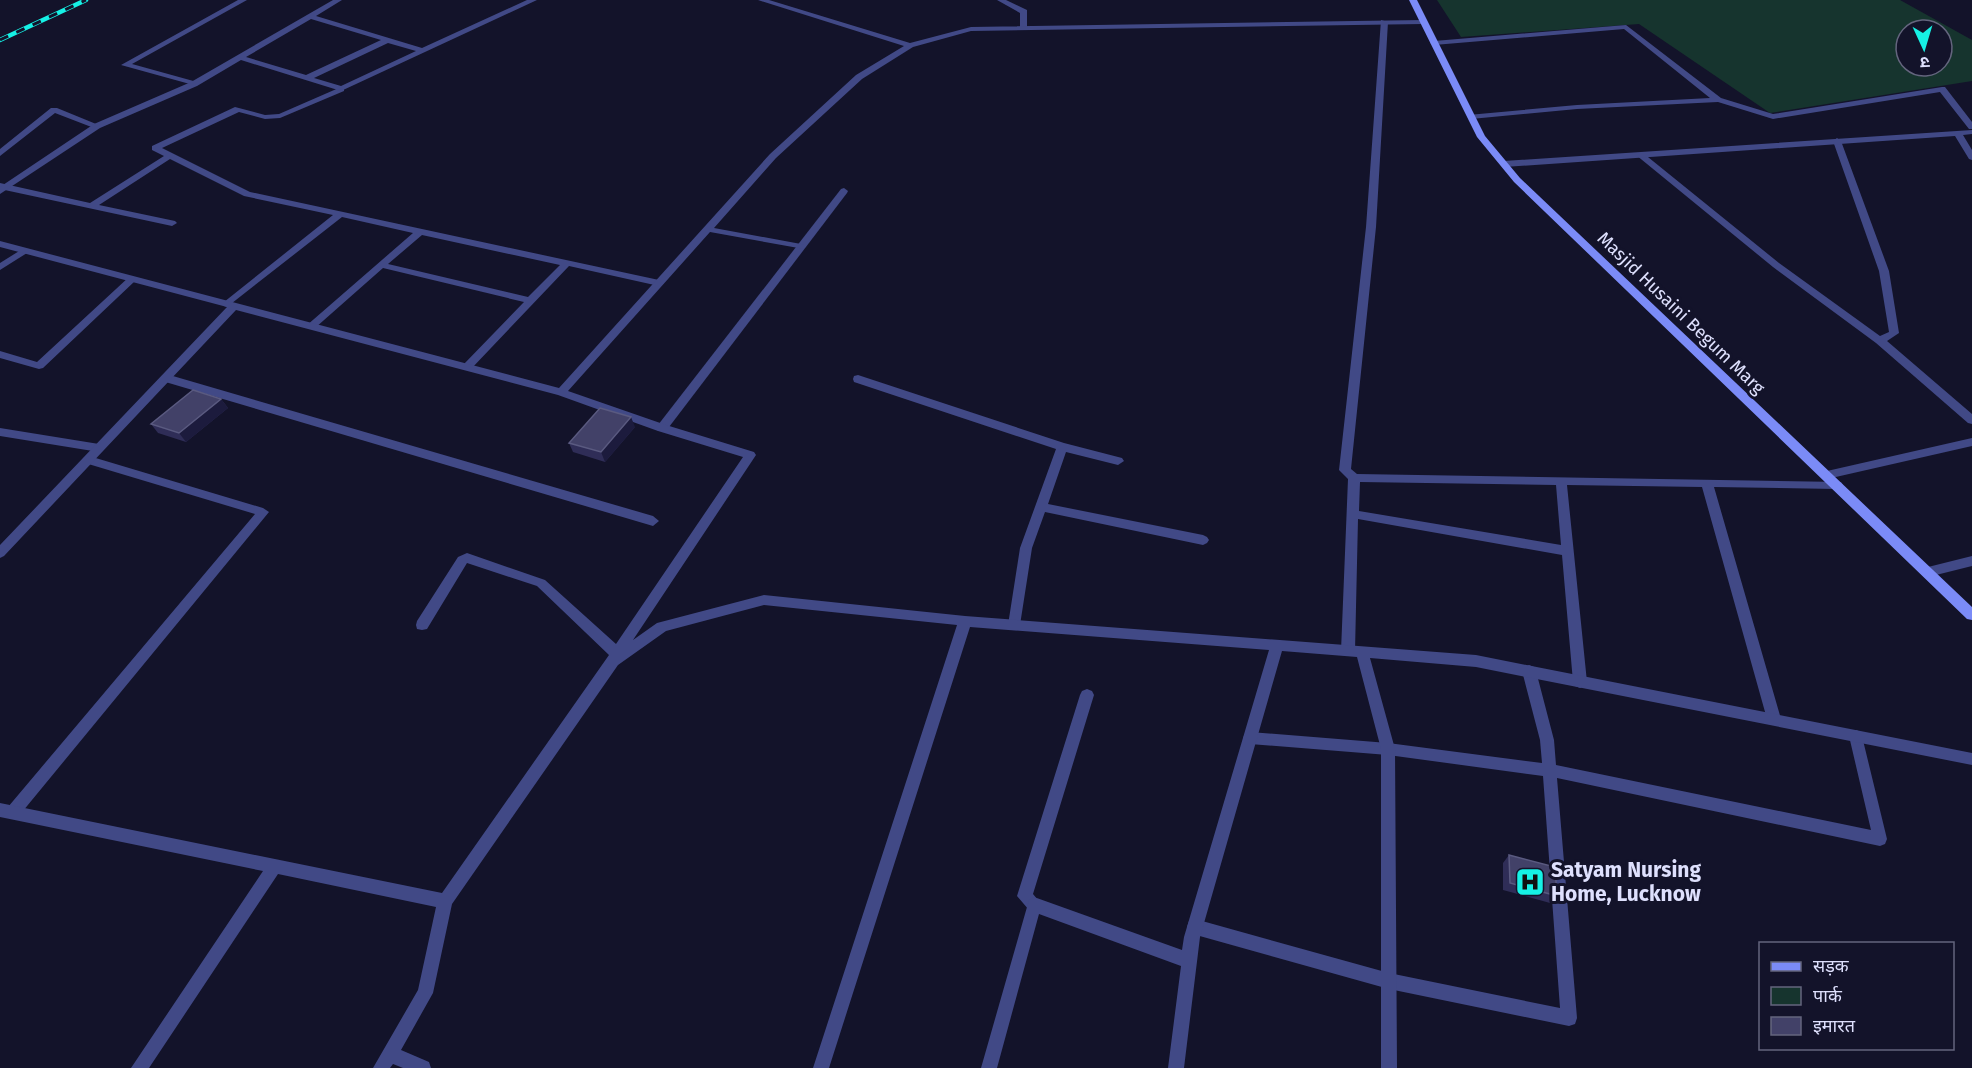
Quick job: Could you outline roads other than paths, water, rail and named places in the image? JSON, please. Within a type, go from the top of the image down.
[{"type":"street","points":[[194,84],[125,65],[243,0]]},
{"type":"street","points":[[2,188],[97,126],[194,84],[338,0]]},
{"type":"street","points":[[533,0],[280,116],[265,117],[238,109],[155,148],[247,194],[658,283]]},
{"type":"street","points":[[762,0],[910,45]]},
{"type":"street","points":[[1001,0],[1024,12],[1024,28]]},
{"type":"street","name":"Masjid Husaini Begum Marg","points":[[1413,0],[1480,137],[1504,165],[1972,615]]},
{"type":"street","points":[[310,16],[423,51]]},
{"type":"street","points":[[1384,22],[1371,227],[1346,470],[1354,478],[1837,485]]},
{"type":"street","points":[[561,393],[773,156],[860,77],[910,45],[971,29],[1423,22]]},
{"type":"street","points":[[1434,43],[1626,27],[1718,100]]},
{"type":"street","points":[[307,78],[387,40]]},
{"type":"street","points":[[240,57],[341,89]]},
{"type":"street","points":[[1471,117],[1578,107],[1718,100],[1773,117],[1942,89],[1972,127]]},
{"type":"street","points":[[0,153],[54,110],[97,126]]},
{"type":"street","points":[[1504,165],[1972,132]]},
{"type":"street","points":[[1958,133],[1972,157]]},
{"type":"street","points":[[1837,141],[1884,271],[1894,333],[1880,341]]},
{"type":"street","points":[[1640,155],[1776,265],[1880,341],[1972,420]]},
{"type":"street","points":[[91,206],[169,156]]},
{"type":"street","points":[[2,188],[172,223]]},
{"type":"street","points":[[662,428],[844,191]]},
{"type":"street","points":[[0,553],[166,378],[231,305],[340,214]]},
{"type":"street","points":[[707,229],[801,247]]},
{"type":"street","points":[[311,326],[419,232]]},
{"type":"street","points":[[0,244],[561,393],[750,455],[615,657],[445,901],[425,993],[385,1061],[423,1068]]},
{"type":"street","points":[[0,267],[24,251]]},
{"type":"street","points":[[467,368],[567,263]]},
{"type":"street","points":[[381,266],[531,301]]},
{"type":"street","points":[[0,354],[39,366],[132,279]]},
{"type":"street","points":[[166,378],[653,521]]},
{"type":"street","points":[[858,379],[1062,447],[1118,461]]},
{"type":"street","points":[[0,432],[99,448]]},
{"type":"street","points":[[1827,475],[1972,442]]},
{"type":"street","points":[[1014,625],[1026,548],[1062,447]]},
{"type":"street","points":[[88,460],[263,512],[6,811],[445,901]]},
{"type":"street","points":[[1354,478],[1355,651],[1388,749],[1389,1068]]},
{"type":"street","points":[[1561,481],[1580,682]]},
{"type":"street","points":[[1707,483],[1774,720]]},
{"type":"street","points":[[1041,507],[1203,540]]},
{"type":"street","points":[[1353,514],[1568,550]]},
{"type":"street","points":[[422,625],[462,560],[467,558],[541,584],[615,657]]},
{"type":"street","points":[[1928,572],[1972,561]]},
{"type":"street","points":[[615,657],[662,627],[764,600],[965,621],[1476,661],[1972,759]]},
{"type":"street","points":[[821,1068],[965,621]]},
{"type":"street","points":[[1176,1068],[1196,927],[1277,645]]},
{"type":"street","points":[[1196,927],[1389,981],[1569,1018],[1547,740],[1529,671]]},
{"type":"street","points":[[1087,695],[1025,896],[1034,905],[1190,961]]},
{"type":"street","points":[[1250,738],[1388,749],[1549,770],[1880,839],[1856,736]]},
{"type":"street","points":[[139,1068],[275,866]]},
{"type":"street","points":[[989,1068],[1034,905]]},
{"type":"railway","points":[[0,40],[86,0]]},
{"type":"place","name":"Satyam Nursing Home, Lucknow","points":[[1530,882]]}]
